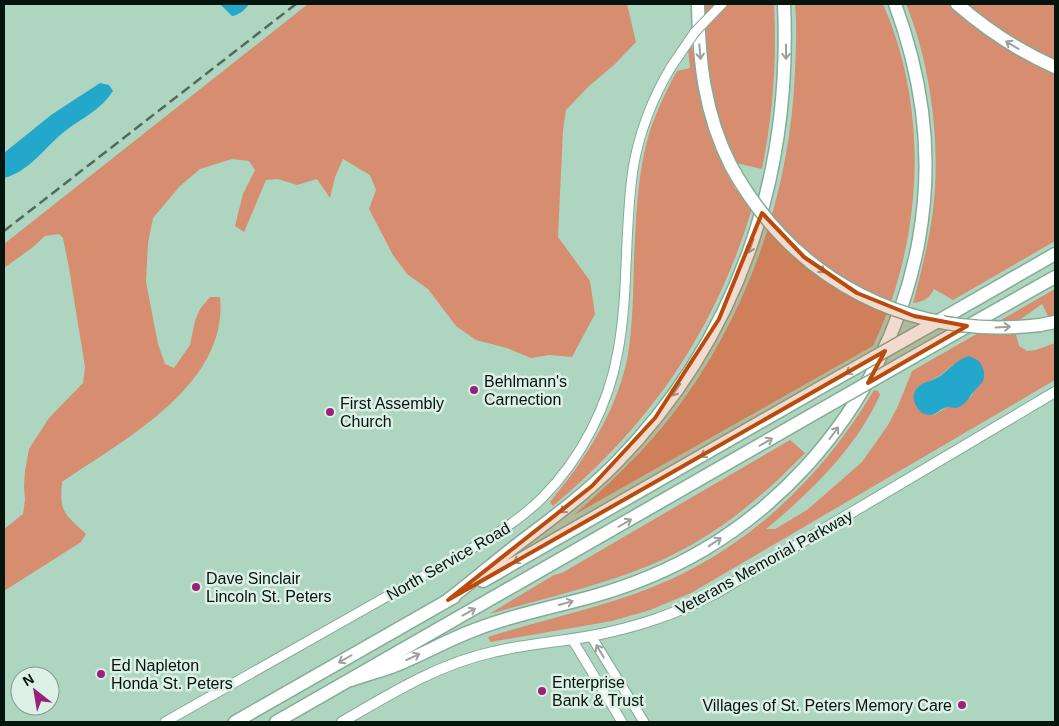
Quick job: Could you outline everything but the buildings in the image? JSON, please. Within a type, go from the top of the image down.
[{"type":"highway","points":[[698,4],[699,47],[704,90],[714,122],[731,166],[753,201],[782,236],[817,267],[857,293],[896,310],[945,323],[981,328],[1040,325],[1055,322]]},
{"type":"highway","points":[[448,600],[566,509],[615,464],[673,395],[720,319],[744,265],[761,214],[777,149],[786,60],[784,4]]},
{"type":"highway","points":[[351,680],[395,665],[477,629],[619,588],[685,560],[725,536],[764,507],[785,489],[825,446],[865,389],[880,360],[906,293],[919,237],[925,176],[922,113],[912,56],[895,4]]},
{"type":"highway","points":[[957,4],[1006,41],[1055,67]]},
{"type":"highway","points":[[235,722],[1055,254]]},
{"type":"highway","points":[[276,722],[1055,277]]},
{"type":"main road","name":"Veterans Memorial Parkway","points":[[342,722],[411,683],[456,663],[493,652],[591,636],[660,619],[690,606],[716,593],[1055,392]]},
{"type":"street","name":"North Service Road","points":[[165,722],[485,542],[507,528],[528,511],[559,480],[592,428],[611,380],[618,351],[623,311],[633,170],[645,120],[670,67],[695,32],[722,4]]},
{"type":"street","points":[[591,636],[644,722]]},
{"type":"street","points":[[572,639],[622,722]]},
{"type":"highlighted area","points":[[762,213],[804,257],[857,293],[914,316],[967,326],[868,383],[885,351],[448,600],[592,486],[655,418],[719,319]]},
{"type":"shaded area","points":[[308,4],[627,4],[636,42],[566,110],[563,130],[558,237],[590,281],[595,314],[572,357],[549,355],[531,358],[507,348],[476,340],[456,326],[428,289],[407,274],[393,255],[369,209],[376,190],[370,175],[343,159],[335,177],[330,198],[317,179],[297,185],[278,179],[266,180],[244,232],[235,226],[243,194],[255,170],[249,161],[232,159],[200,169],[180,186],[153,218],[148,243],[146,282],[158,344],[165,364],[174,368],[190,345],[195,321],[200,309],[210,297],[220,297],[218,328],[208,357],[190,383],[167,407],[114,448],[62,482],[61,492],[65,512],[86,534],[81,542],[4,591],[4,529],[23,514],[25,471],[29,449],[49,418],[83,383],[85,367],[63,238],[59,234],[45,236],[4,268],[4,244]]},
{"type":"shaded area","points":[[703,4],[774,4],[775,46],[773,87],[762,169],[736,163],[723,136],[708,81]]},
{"type":"shaded area","points":[[795,4],[883,4],[898,45],[908,88],[914,132],[911,220],[890,306],[873,346],[574,515],[625,467],[672,415],[699,377],[743,296],[760,253],[774,209],[784,164],[795,72]]},
{"type":"shaded area","points":[[906,4],[949,4],[985,34],[1055,73],[1055,241],[953,300],[934,289],[926,299],[913,303],[933,210],[936,159],[935,132],[928,79],[915,28]]},
{"type":"shaded area","points":[[964,4],[1055,4],[1055,61],[1016,42]]},
{"type":"shaded area","points":[[692,47],[702,106],[709,131],[724,167],[736,190],[756,195],[741,242],[723,286],[703,327],[679,367],[653,404],[623,440],[553,506],[550,502],[587,453],[607,418],[622,380],[630,335],[636,213],[645,150],[658,110],[677,71],[690,68],[688,49]]},
{"type":"shaded area","points":[[1055,289],[1055,317],[1049,318],[1042,304],[1011,326],[1019,346],[1027,351],[1036,350],[1055,343],[1055,380],[691,593],[650,610],[612,621],[490,642],[488,637],[635,594],[689,570],[722,551],[781,506],[807,480],[854,422],[874,390],[878,391],[880,395],[870,414],[845,451],[815,485],[766,529],[775,529],[807,510],[862,462],[888,425],[912,371]],"holes":[[[953,365],[981,384],[975,389],[971,397],[947,407],[934,415],[915,392],[918,387],[939,376]]]},
{"type":"shaded area","points":[[790,440],[805,453],[748,506],[706,536],[660,561],[635,571],[581,589],[489,614],[554,575],[562,573]]},
{"type":"water","points":[[220,4],[249,4],[242,12],[232,16]]},
{"type":"water","points":[[100,83],[109,85],[113,91],[103,103],[65,131],[37,158],[13,175],[4,178],[4,153],[51,115]]},
{"type":"water","points":[[969,356],[979,361],[984,370],[982,383],[960,407],[944,408],[931,415],[922,413],[916,406],[914,398],[918,387],[936,379],[957,362]]},
{"type":"railway","points":[[4,231],[296,4]]},
{"type":"place","name":"Behlmann's Carnection","points":[[474,390]]},
{"type":"place","name":"First Assembly Church","points":[[330,412]]},
{"type":"place","name":"Dave Sinclair Lincoln St. Peters","points":[[196,587]]},
{"type":"place","name":"Ed Napleton Honda St. Peters","points":[[101,674]]},
{"type":"place","name":"Enterprise Bank & Trust","points":[[542,691]]},
{"type":"place","name":"Villages of St. Peters Memory Care","points":[[962,705]]}]
